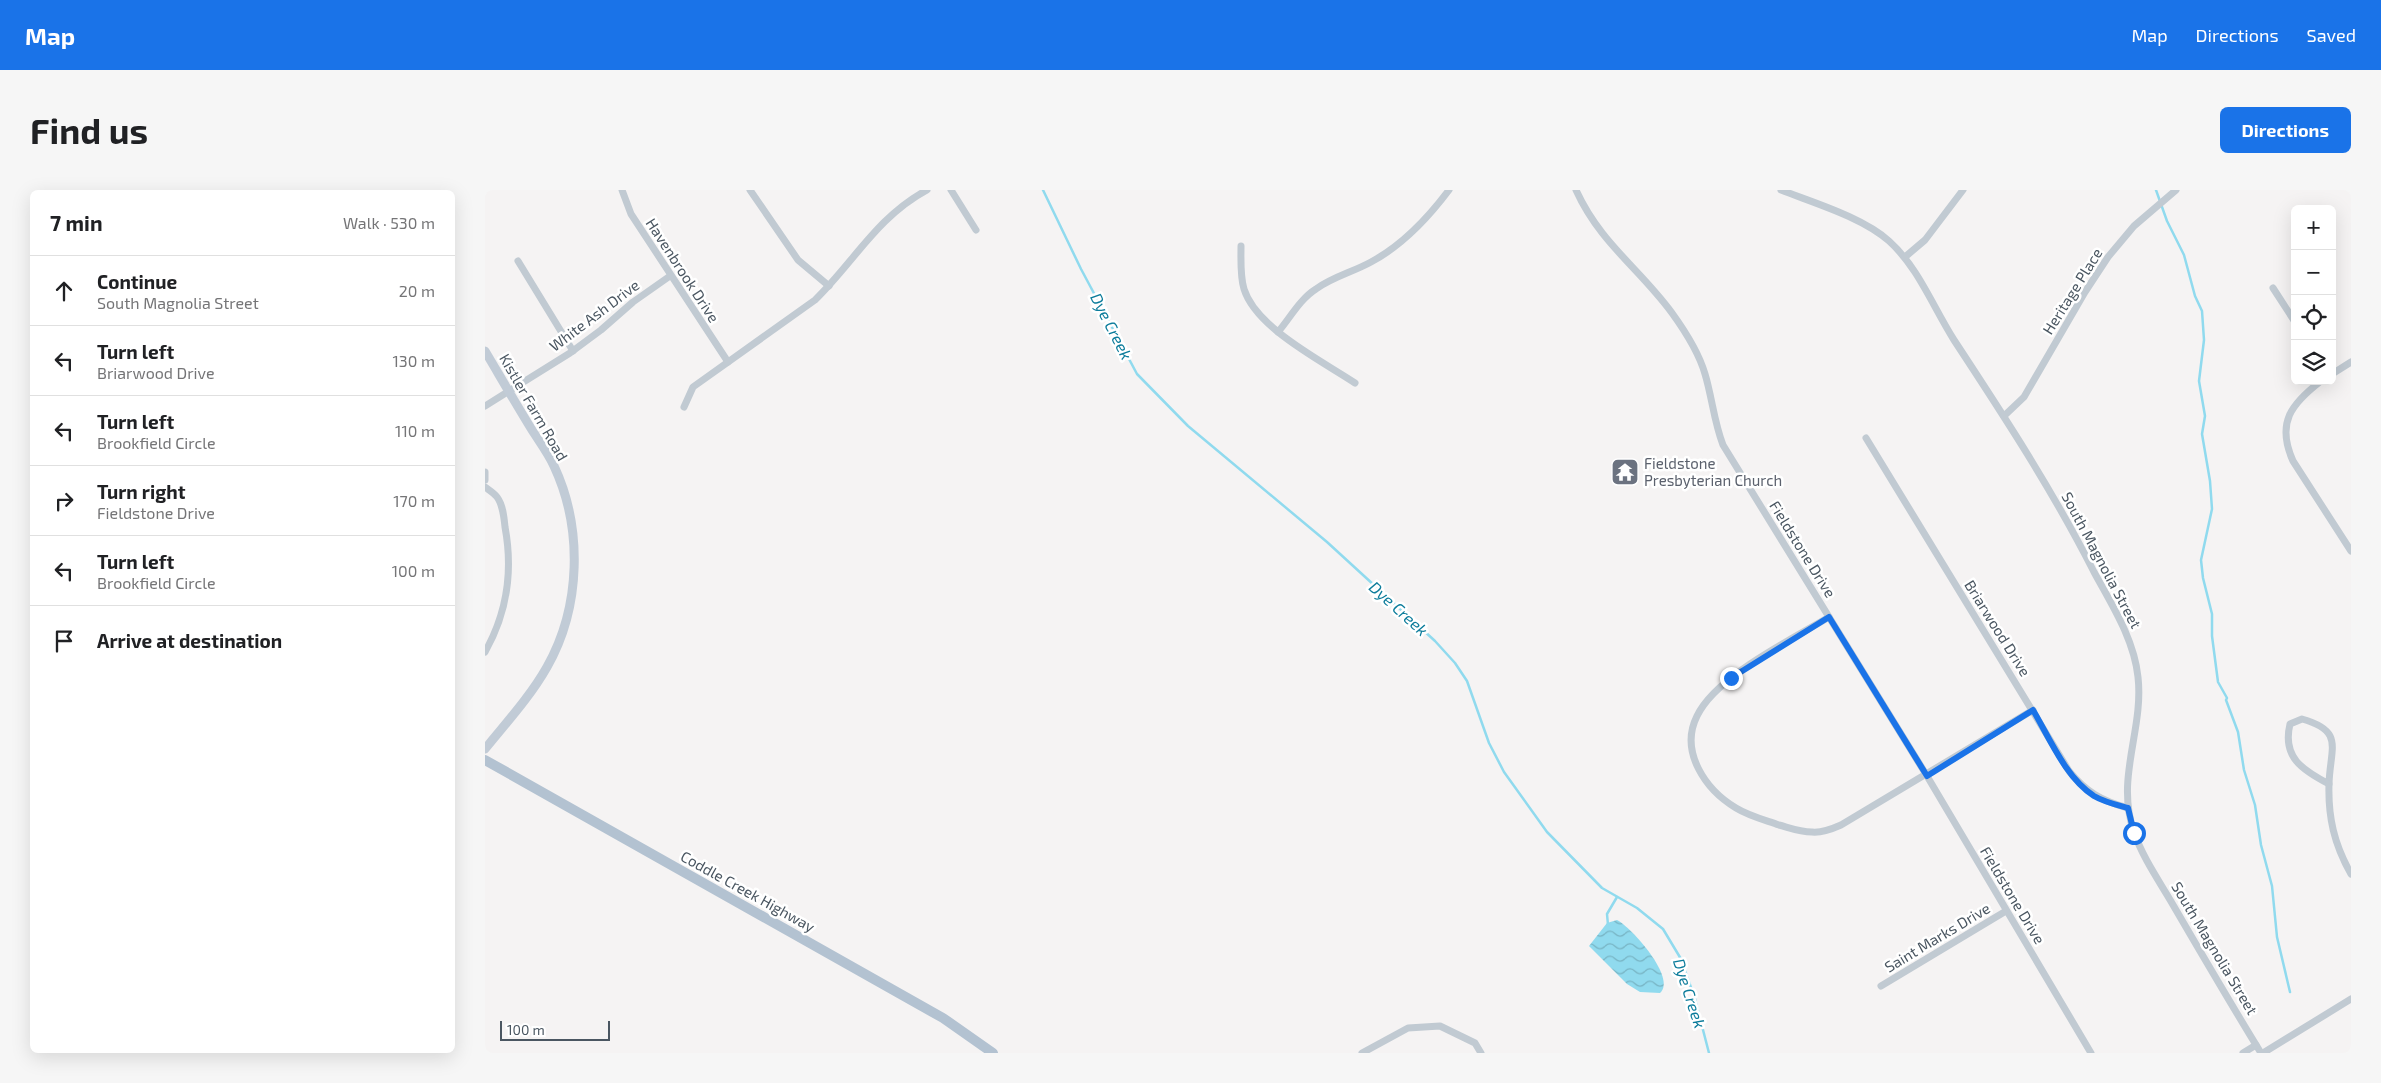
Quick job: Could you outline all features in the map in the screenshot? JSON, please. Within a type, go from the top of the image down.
[{"type":"main road","name":"Coddle Creek Highway","points":[[485,760],[943,1018],[993,1053]]},
{"type":"street","name":"Havenbrook Drive","points":[[622,190],[631,214],[728,362]]},
{"type":"street","points":[[750,190],[793,254],[812,273],[829,286]]},
{"type":"street","points":[[684,407],[693,388],[815,300],[829,286],[881,222],[927,190]]},
{"type":"street","points":[[951,190],[976,230]]},
{"type":"street","points":[[1279,332],[1302,301],[1315,289],[1371,262],[1401,242],[1435,209],[1449,190]]},
{"type":"street","name":"Fieldstone Drive","points":[[1576,190],[1593,223],[1672,312],[1699,359],[1705,374],[1718,432],[1723,445],[1927,776],[2091,1053]]},
{"type":"street","name":"South Magnolia Street","points":[[1781,190],[1871,228],[1887,239],[1905,257],[1952,337],[2004,416],[2075,533],[2131,648],[2138,678],[2136,712],[2127,780],[2128,808],[2134,833],[2262,1053]]},
{"type":"street","points":[[1905,257],[1925,240],[1963,190]]},
{"type":"street","name":"Heritage Place","points":[[2004,416],[2024,397],[2085,292],[2108,257],[2134,226],[2176,190]]},
{"type":"street","points":[[1241,246],[1243,288],[1252,305],[1264,320],[1355,383]]},
{"type":"street","points":[[518,261],[573,351]]},
{"type":"street","name":"White Ash Drive","points":[[485,406],[573,351],[633,302],[670,276]]},
{"type":"street","points":[[2273,288],[2291,316]]},
{"type":"street","name":"Kistler Farm Road","points":[[485,351],[553,465],[566,498],[573,532],[575,567],[571,601],[561,635],[547,667],[528,696],[485,749]]},
{"type":"street","points":[[2336,371],[2351,362]]},
{"type":"street","points":[[2316,385],[2294,405],[2287,419],[2285,434],[2287,448],[2351,551]]},
{"type":"street","name":"Briarwood Drive","points":[[1866,438],[2069,771],[2081,786],[2095,797],[2128,808]]},
{"type":"street","points":[[485,472],[485,480]]},
{"type":"street","points":[[485,487],[496,495],[500,502],[508,542],[509,576],[505,602],[493,638],[485,652]]},
{"type":"street","points":[[1829,617],[1735,674],[1707,700],[1696,717],[1691,736],[1693,755],[1701,776],[1717,794],[1737,808],[1798,831],[1828,830],[1841,825],[1927,776],[2033,710]]},
{"type":"street","points":[[2329,784],[2300,766],[2292,756],[2287,736],[2290,724],[2302,719],[2319,724],[2330,732],[2333,742],[2328,806],[2331,829],[2342,858],[2351,874]]},
{"type":"street","name":"Saint Marks Drive","points":[[1881,986],[2007,911]]},
{"type":"street","points":[[2262,1053],[2351,999]]},
{"type":"street","points":[[1362,1053],[1408,1028],[1440,1026],[1475,1044],[1481,1053]]},
{"type":"street","points":[[2243,1053],[2256,1045]]},
{"type":"water","points":[[1617,920],[1632,932],[1658,965],[1664,986],[1660,993],[1640,992],[1627,984],[1589,946],[1607,923]]},
{"type":"waterway","name":"Dye Creek","points":[[1043,190],[1081,269],[1137,374],[1188,426],[1327,542],[1435,641],[1455,663],[1467,681],[1489,743],[1504,772],[1547,832],[1602,888],[1637,908],[1663,929],[1681,959],[1695,999],[1709,1053]]},
{"type":"waterway","points":[[2156,190],[2167,221],[2184,255],[2195,296],[2202,311],[2204,340],[2199,381],[2205,416],[2202,434],[2210,481],[2212,509],[2201,560],[2203,578],[2212,614],[2212,636],[2218,682],[2227,698],[2226,700],[2238,732],[2244,770],[2255,805],[2261,845],[2272,886],[2277,937],[2290,992]]},
{"type":"waterway","points":[[1608,925],[1607,914],[1617,897]]},
{"type":"place","name":"Fieldstone Presbyterian Church","points":[[1625,472]]},
{"type":"route","points":[[1731,678],[1829,617],[1927,776],[2033,710],[2069,771],[2081,786],[2095,797],[2128,808],[2134,833]]}]
